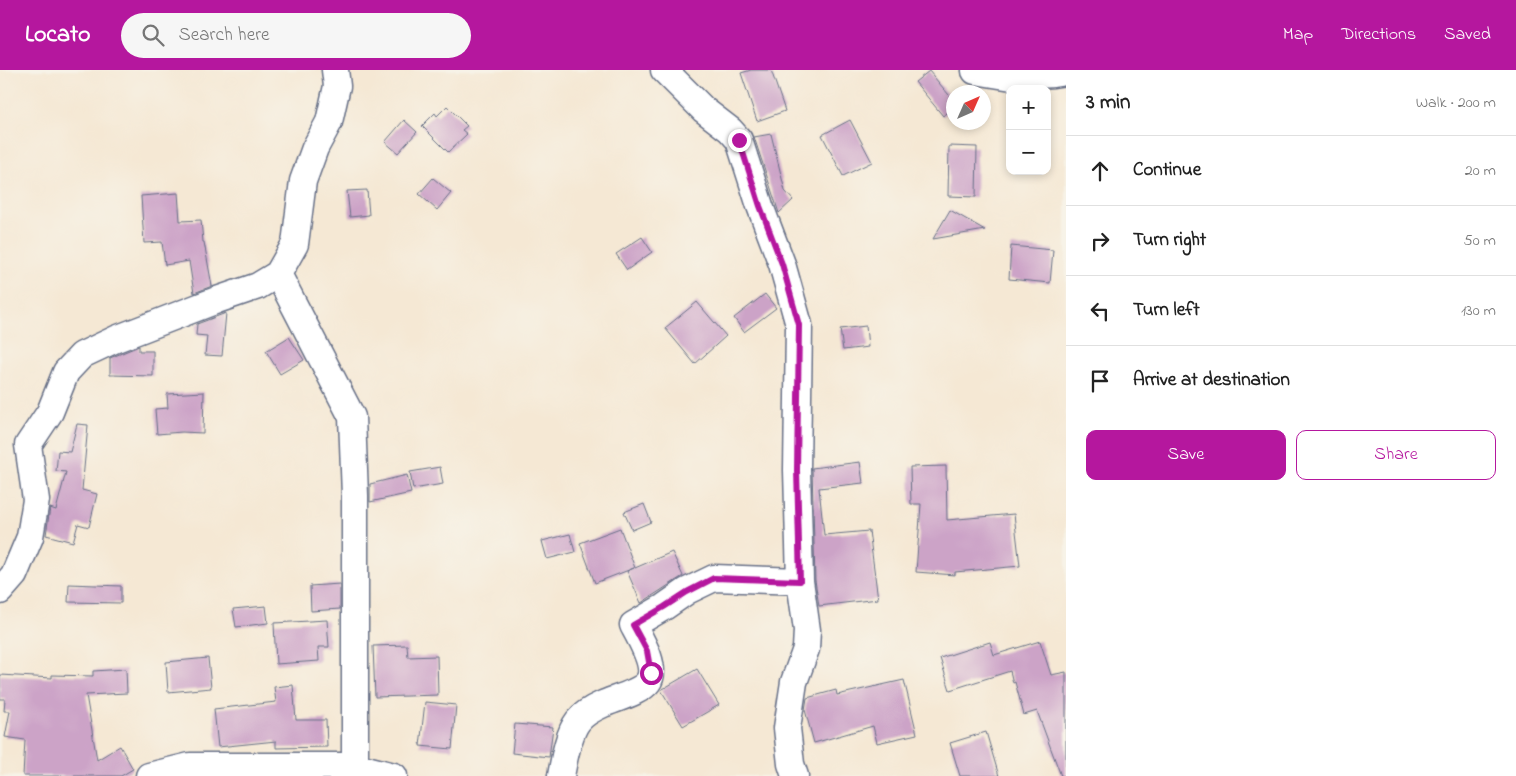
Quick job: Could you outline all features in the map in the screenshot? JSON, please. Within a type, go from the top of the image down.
[{"type":"street","points":[[0,590],[14,576],[30,537],[36,500],[28,445],[50,412],[66,372],[82,355],[116,339],[258,286],[278,274],[296,244],[303,181],[315,148],[329,122],[337,86],[336,70]]},
{"type":"street","points":[[664,70],[704,110],[730,130],[739,140],[760,206],[782,264],[799,325],[797,470],[800,581],[807,630],[806,649],[794,682],[787,728],[791,764],[795,776]]},
{"type":"street","points":[[975,71],[1012,77],[1066,72]]},
{"type":"street","points":[[278,274],[352,417],[355,496],[354,771]]},
{"type":"street","points":[[561,776],[568,743],[578,721],[592,708],[639,689],[648,682],[651,673],[647,651],[633,625],[714,578],[800,581]]},
{"type":"street","points":[[149,776],[190,766],[354,771],[394,776]]},
{"type":"building","points":[[751,70],[771,70],[785,111],[757,121],[741,73]]},
{"type":"building","points":[[929,71],[946,91],[946,114],[943,116],[915,82]]},
{"type":"building","points":[[447,106],[467,126],[462,130],[467,134],[448,152],[422,126],[435,113],[437,116]]},
{"type":"building","points":[[404,120],[417,132],[398,153],[385,142]]},
{"type":"building","points":[[850,120],[872,162],[843,176],[822,135]]},
{"type":"building","points":[[771,134],[785,191],[793,200],[779,213],[754,137]]},
{"type":"building","points":[[949,146],[977,147],[976,197],[948,196]]},
{"type":"building","points":[[433,178],[451,193],[437,210],[419,194]]},
{"type":"building","points":[[367,190],[369,215],[350,217],[347,191]]},
{"type":"building","points":[[178,193],[180,221],[201,220],[203,242],[212,286],[194,293],[189,261],[165,265],[162,242],[144,243],[141,196]]},
{"type":"building","points":[[950,210],[985,230],[933,239]]},
{"type":"building","points":[[642,237],[652,252],[627,270],[616,254]]},
{"type":"building","points":[[1011,246],[1053,250],[1050,283],[1009,279]]},
{"type":"building","points":[[765,294],[776,308],[744,332],[734,318]]},
{"type":"building","points":[[697,302],[726,336],[695,364],[665,328]]},
{"type":"building","points":[[226,313],[222,356],[205,355],[207,336],[196,335],[197,324]]},
{"type":"building","points":[[866,326],[868,347],[843,350],[840,329]]},
{"type":"building","points":[[289,337],[304,360],[280,374],[266,351]]},
{"type":"building","points":[[139,346],[139,351],[153,351],[153,376],[110,375],[110,358]]},
{"type":"building","points":[[204,392],[203,433],[157,434],[155,409],[168,408],[167,394]]},
{"type":"building","points":[[77,424],[88,425],[82,490],[97,494],[89,527],[78,524],[73,542],[46,535],[50,508],[56,510],[66,472],[56,471],[58,451],[70,452]]},
{"type":"building","points":[[860,462],[863,483],[819,488],[824,535],[869,531],[878,599],[819,606],[815,580],[812,468]]},
{"type":"building","points":[[946,466],[947,520],[1014,514],[1020,566],[955,572],[955,575],[916,572],[921,504],[911,504],[910,467]]},
{"type":"building","points":[[440,467],[443,484],[413,489],[410,472]]},
{"type":"building","points":[[407,475],[411,493],[370,502],[370,484]]},
{"type":"building","points":[[644,504],[651,522],[632,530],[624,512]]},
{"type":"building","points":[[620,528],[635,568],[672,552],[683,576],[641,603],[627,571],[634,568],[595,583],[580,543]]},
{"type":"building","points":[[570,534],[575,552],[547,559],[542,541]]},
{"type":"building","points":[[69,584],[121,586],[121,603],[68,602]]},
{"type":"building","points":[[340,584],[340,609],[311,611],[310,586]]},
{"type":"building","points":[[266,606],[268,623],[236,627],[233,609]]},
{"type":"building","points":[[327,620],[329,647],[318,647],[319,661],[276,664],[274,623]]},
{"type":"building","points":[[1040,641],[1051,675],[1066,672],[1066,776],[1061,776],[1037,711],[1024,715],[1010,671],[950,690],[940,658],[990,642],[994,655]]},
{"type":"building","points":[[407,645],[408,657],[437,656],[438,695],[375,697],[373,646]]},
{"type":"building","points":[[208,658],[211,688],[168,692],[166,662]]},
{"type":"building","points":[[126,669],[127,693],[86,695],[97,760],[120,746],[133,769],[121,776],[23,776],[25,740],[5,737],[10,711],[4,711],[5,699],[0,699],[0,675],[52,678],[52,675],[93,676],[93,671]]},
{"type":"building","points":[[697,669],[719,705],[683,726],[661,690]]},
{"type":"building","points":[[904,680],[917,734],[877,743],[873,726],[814,743],[805,710],[807,698],[836,690],[837,695]]},
{"type":"building","points":[[293,685],[296,720],[326,720],[327,747],[276,748],[276,741],[218,747],[214,709],[276,702],[274,687]]},
{"type":"building","points":[[425,702],[456,705],[452,749],[420,746]]},
{"type":"building","points":[[515,724],[553,727],[549,757],[512,753]]},
{"type":"building","points":[[986,732],[999,776],[960,776],[950,743]]},
{"type":"route","points":[[651,673],[647,651],[633,625],[714,578],[800,581],[797,470],[799,325],[782,264],[760,206],[739,140]]}]
